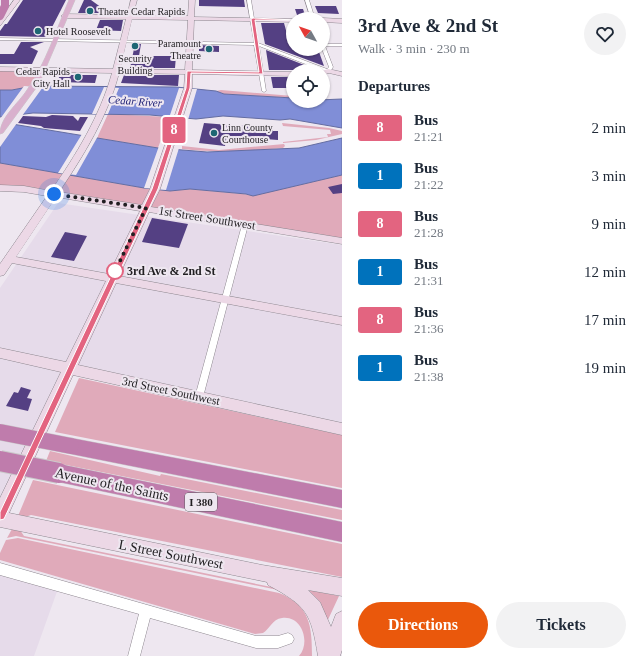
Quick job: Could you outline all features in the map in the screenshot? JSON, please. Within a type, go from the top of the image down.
[{"type":"highway","points":[[0,9],[5,0]]},
{"type":"highway","points":[[2,15],[5,0]]},
{"type":"highway","points":[[0,432],[342,499]]},
{"type":"highway","name":"Avenue of the Saints","points":[[0,461],[342,532]]},
{"type":"main road","points":[[0,24],[2,15],[16,0]]},
{"type":"main road","points":[[0,131],[33,86],[57,38],[65,27],[72,0]]},
{"type":"main road","points":[[67,16],[78,0]]},
{"type":"main road","points":[[0,272],[67,174],[101,114],[112,87],[134,0]]},
{"type":"main road","points":[[0,515],[155,189],[188,88],[192,0]]},
{"type":"main road","points":[[67,16],[286,20]]},
{"type":"main road","points":[[330,20],[342,21]]},
{"type":"main road","points":[[0,69],[286,74]]},
{"type":"main road","points":[[330,73],[342,74]]},
{"type":"main road","name":"1st Street Southwest","points":[[0,188],[24,189],[342,240]]},
{"type":"main road","points":[[9,259],[342,320]]},
{"type":"main road","name":"3rd Street Southwest","points":[[0,353],[342,428]]},
{"type":"main road","name":"L Street Southwest","points":[[0,519],[262,573],[342,587]]},
{"type":"main road","points":[[262,573],[297,591],[313,605],[323,627],[327,656]]},
{"type":"main road","points":[[331,656],[342,620]]},
{"type":"street","points":[[250,0],[264,91]]},
{"type":"street","points":[[307,0],[311,12]]},
{"type":"street","points":[[0,39],[57,38],[257,44],[306,64]]},
{"type":"street","points":[[330,45],[342,45]]},
{"type":"street","points":[[199,397],[245,225]]},
{"type":"street","points":[[0,569],[256,642],[278,642],[288,639]]},
{"type":"street","points":[[134,656],[146,610]]},
{"type":"shaded area","points":[[42,69],[33,86],[12,90],[0,90],[0,70]]},
{"type":"shaded area","points":[[221,90],[286,95],[286,98],[224,94],[216,91]]},
{"type":"shaded area","points":[[108,114],[169,117],[158,148],[97,138]]},
{"type":"shaded area","points":[[282,123],[329,128],[342,131],[342,134],[316,140],[283,143],[328,137],[327,134],[331,134],[330,130],[283,126]]},
{"type":"shaded area","points":[[284,144],[285,146],[283,148],[245,151],[207,151],[182,149],[182,146],[219,150]]},
{"type":"shaded area","points":[[0,163],[144,188],[170,191],[190,189],[254,195],[342,175],[342,241],[195,216],[0,188]]},
{"type":"shaded area","points":[[58,203],[342,245],[342,424],[70,369],[0,515],[0,288]]},
{"type":"shaded area","points":[[79,378],[342,435],[342,488],[55,432]]},
{"type":"shaded area","points":[[50,451],[160,476],[161,474],[342,510],[342,520],[46,461]]},
{"type":"shaded area","points":[[33,480],[342,544],[342,577],[31,515],[25,517],[18,516]]},
{"type":"shaded area","points":[[12,529],[20,530],[24,536],[281,589],[293,593],[300,603],[278,590],[16,536],[7,538]]},
{"type":"shaded area","points":[[18,538],[279,593],[289,598],[303,610],[310,626],[312,656],[299,656],[303,651],[304,637],[299,625],[289,618],[276,620],[263,633],[255,634],[0,560],[0,553],[6,540]]},
{"type":"shaded area","points":[[0,569],[59,586],[34,656],[0,656]]},
{"type":"shaded area","points":[[310,590],[339,596],[326,624],[309,594]]},
{"type":"water","name":"Cedar River","points":[[33,86],[176,87],[216,91],[224,94],[286,98],[286,108],[330,108],[330,99],[342,99],[342,128],[290,119],[280,120],[223,116],[196,119],[150,115],[33,113],[0,117],[0,90],[12,90]]},
{"type":"water","points":[[0,122],[158,148],[207,152],[299,148],[342,138],[342,175],[253,196],[246,194],[190,189],[170,191],[144,188],[0,163]]},
{"type":"pier","points":[[24,86],[43,87],[22,116],[0,119]]},
{"type":"pier","points":[[104,87],[119,88],[108,114],[92,114]]},
{"type":"pier","points":[[179,88],[197,89],[188,120],[169,118]]},
{"type":"pier","points":[[0,120],[17,123],[0,147]]},
{"type":"pier","points":[[82,134],[98,136],[76,175],[58,173]]},
{"type":"pier","points":[[159,146],[179,148],[166,190],[144,188]]},
{"type":"building","points":[[23,0],[66,0],[47,37],[0,36],[0,31],[5,24],[7,24]]},
{"type":"building","points":[[84,0],[91,0],[102,8],[100,13],[78,13]]},
{"type":"building","points":[[199,0],[244,0],[245,7],[199,6]]},
{"type":"building","points":[[315,6],[336,6],[339,14],[330,14],[330,12],[318,12]]},
{"type":"building","points":[[295,9],[303,9],[304,12],[296,12]]},
{"type":"building","points":[[100,20],[123,20],[121,31],[96,30]]},
{"type":"building","points":[[261,23],[284,23],[286,30],[286,52],[265,44]]},
{"type":"building","points":[[21,42],[44,42],[30,47],[38,51],[32,64],[0,64],[0,54],[14,54]]},
{"type":"building","points":[[135,44],[141,44],[139,56],[176,56],[175,68],[130,68]]},
{"type":"building","name":"Paramount Theatre","points":[[199,45],[219,46],[219,52],[199,51]]},
{"type":"building","points":[[266,50],[302,64],[286,64],[286,70],[269,70]]},
{"type":"building","points":[[297,56],[320,56],[323,64],[319,64]]},
{"type":"building","name":"Cedar Rapids City Hall","points":[[60,75],[97,75],[95,83],[57,82]]},
{"type":"building","points":[[124,75],[179,75],[178,86],[121,83]]},
{"type":"building","points":[[271,77],[286,77],[286,88],[273,88]]},
{"type":"building","points":[[52,115],[73,116],[78,121],[80,117],[88,117],[80,131],[44,128],[41,126],[18,123],[23,116],[46,117]]},
{"type":"building","points":[[204,123],[229,125],[228,131],[246,124],[273,128],[273,131],[278,131],[278,140],[265,139],[265,142],[257,143],[241,140],[242,137],[227,136],[225,146],[199,143]]},
{"type":"building","points":[[342,184],[342,193],[333,194],[328,187]]},
{"type":"building","points":[[152,218],[188,224],[179,248],[142,242]]},
{"type":"building","points":[[65,232],[87,236],[74,261],[51,257]]},
{"type":"building","points":[[21,387],[31,390],[27,398],[32,399],[28,411],[6,406],[14,392],[18,393]]},
{"type":"bus line","name":"8","points":[[0,515],[155,189],[188,88],[189,71],[261,73],[253,19],[286,20]]},
{"type":"place","name":"Theatre Cedar Rapids","points":[[90,11]]},
{"type":"place","name":"Hotel Roosevelt","points":[[38,31]]},
{"type":"place","name":"Security Building","points":[[135,46]]},
{"type":"place","name":"Paramount Theatre","points":[[209,49]]},
{"type":"place","name":"Cedar Rapids City Hall","points":[[78,77]]},
{"type":"place","name":"Linn County Courthouse","points":[[214,133]]},
{"type":"place","name":"3rd Ave & 2nd St","points":[[115,271]]},
{"type":"route","points":[[54,194],[146,208],[115,271]]}]
